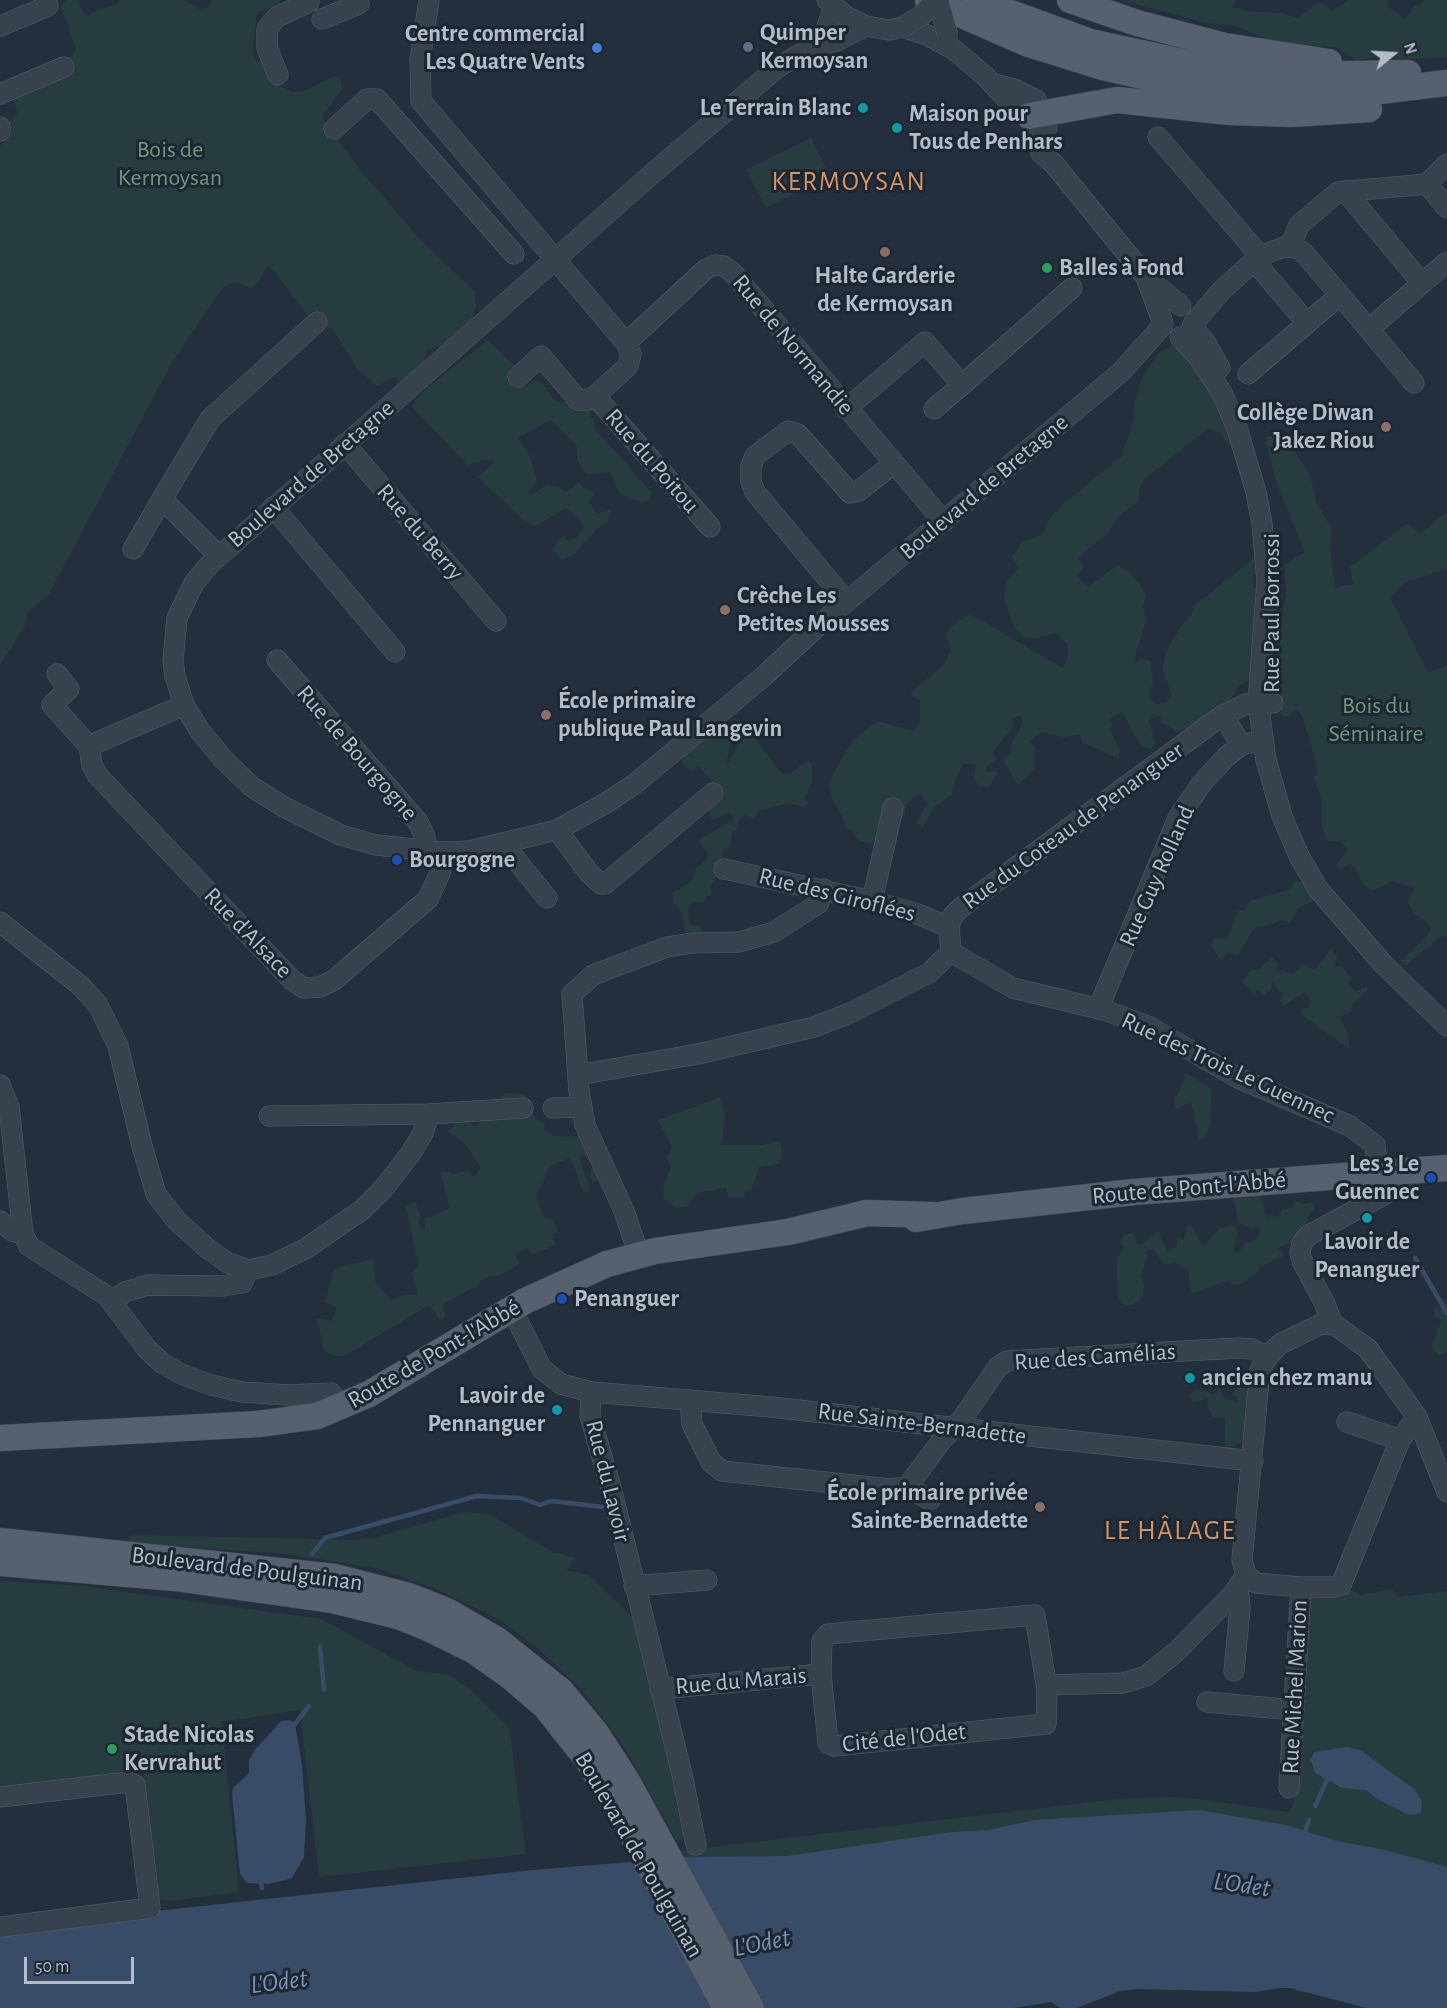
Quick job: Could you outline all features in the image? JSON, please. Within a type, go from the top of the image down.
[{"type":"main road","points":[[928,0],[1016,40],[1103,67],[1174,83],[1259,93],[1303,90],[1355,94],[1447,83]]},
{"type":"main road","points":[[975,0],[1062,34],[1144,56],[1245,72],[1372,74],[1447,68]]},
{"type":"main road","points":[[1070,0],[1146,26],[1225,46],[1336,63],[1372,74]]},
{"type":"main road","points":[[1036,116],[1070,107],[1117,100],[1230,112],[1291,114],[1355,110],[1393,105],[1447,88]]},
{"type":"main road","name":"Route de Pont-l'Abbé","points":[[0,1438],[272,1423],[317,1416],[342,1407],[378,1389],[511,1308],[577,1276],[639,1255],[680,1246],[788,1232],[869,1231],[932,1215],[1134,1192],[1447,1168]]},
{"type":"main road","name":"Boulevard de Poulguinan","points":[[0,1541],[335,1577],[388,1590],[447,1611],[515,1652],[561,1691],[601,1740],[726,2008]]},
{"type":"main road","name":"Boulevard de Poulguinan","points":[[0,1563],[175,1578],[278,1591],[363,1606],[428,1628],[490,1661],[544,1706],[634,1815],[751,2008]]},
{"type":"street","points":[[278,75],[267,48],[267,29],[277,17],[309,3],[309,0]]},
{"type":"street","points":[[322,19],[359,4],[357,0]]},
{"type":"street","points":[[429,0],[420,66],[421,101],[626,343]]},
{"type":"street","points":[[815,46],[825,32],[830,4],[847,17],[866,26],[889,30],[902,27],[921,16],[937,0],[950,42]]},
{"type":"street","points":[[0,26],[48,6]]},
{"type":"street","name":"Boulevard de Bretagne","points":[[866,26],[837,41],[815,46],[778,67],[658,168],[273,507],[219,556],[194,584],[177,618],[173,660],[175,676],[184,705],[200,731],[224,760],[252,787],[322,828],[362,842],[433,851],[469,851],[504,845],[557,830],[615,798],[636,783],[1129,364],[1258,259]]},
{"type":"street","points":[[902,27],[950,42],[994,84],[1017,110],[1036,116]]},
{"type":"street","points":[[0,94],[64,67]]},
{"type":"street","points":[[334,129],[368,99],[377,99],[514,254]]},
{"type":"street","name":"Rue Paul Borrossi","points":[[1036,116],[1040,150],[1146,277],[1179,323],[1204,340],[1238,402],[1267,492],[1277,571],[1263,740],[1274,792],[1291,839],[1312,881],[1384,965],[1447,1026]]},
{"type":"street","points":[[1158,137],[1307,323]]},
{"type":"street","points":[[451,183],[473,164]]},
{"type":"street","points":[[1290,247],[1299,225],[1338,192],[1427,184],[1447,164]]},
{"type":"street","points":[[1427,184],[1447,208]]},
{"type":"street","points":[[1345,191],[1422,283]]},
{"type":"street","points":[[1258,259],[1276,249],[1290,247],[1310,259],[1414,382]]},
{"type":"street","points":[[1369,329],[1447,262]]},
{"type":"street","name":"Rue de Normandie","points":[[626,343],[706,269],[715,265],[724,266],[733,273],[944,522]]},
{"type":"street","points":[[934,409],[1072,288]]},
{"type":"street","points":[[1248,374],[1340,295]]},
{"type":"street","points":[[132,549],[210,418],[317,322]]},
{"type":"street","points":[[846,409],[925,342],[962,385]]},
{"type":"street","name":"Rue du Poitou","points":[[518,377],[541,356],[578,400],[589,400],[628,366],[631,354],[626,343]]},
{"type":"street","name":"Rue du Poitou","points":[[595,396],[710,527]]},
{"type":"street","points":[[847,602],[755,492],[751,482],[751,466],[755,456],[788,431],[798,434],[850,493],[859,491],[893,464]]},
{"type":"street","name":"Rue du Berry","points":[[345,444],[496,621]]},
{"type":"street","points":[[162,499],[219,556]]},
{"type":"street","points":[[273,507],[395,652]]},
{"type":"street","name":"Rue de Bourgogne","points":[[277,660],[418,822],[433,851]]},
{"type":"street","name":"Rue d'Alsace","points":[[57,674],[69,688],[52,705],[89,746],[92,765],[98,776],[292,980],[304,988],[320,987],[334,980],[428,899],[440,873],[433,851]]},
{"type":"street","name":"Rue Paul Borrossi","points":[[1266,702],[1284,793],[1304,845],[1333,907]]},
{"type":"street","name":"Rue du Coteau de Penanguer","points":[[951,952],[948,927],[952,917],[959,909],[1223,715],[1242,705],[1266,702]]},
{"type":"street","points":[[89,746],[184,705]]},
{"type":"street","points":[[1223,715],[1241,745],[1263,740]]},
{"type":"street","name":"Rue Guy Rolland","points":[[1098,1008],[1178,818],[1206,778],[1241,745]]},
{"type":"street","points":[[557,830],[589,873],[601,884],[605,884],[714,793]]},
{"type":"street","points":[[872,901],[893,808]]},
{"type":"street","points":[[504,845],[547,898]]},
{"type":"street","name":"Rue des Giroflées","points":[[724,869],[872,901],[915,913],[948,927]]},
{"type":"street","points":[[639,1255],[624,1211],[590,1142],[581,1107],[572,994],[584,980],[667,946],[739,942],[774,932],[818,904],[824,889]]},
{"type":"street","points":[[0,922],[81,986],[98,1005],[118,1046],[139,1136],[156,1194],[177,1221],[208,1249],[228,1263],[248,1270],[272,1265],[305,1249],[362,1210],[383,1189],[419,1140],[429,1114]]},
{"type":"street","points":[[578,1075],[688,1056],[827,1023],[929,973],[951,952]]},
{"type":"street","name":"Rue des Trois Le Guennec","points":[[951,952],[1013,988],[1098,1008],[1148,1026],[1238,1078],[1350,1126],[1372,1141],[1376,1149],[1378,1172]]},
{"type":"street","points":[[0,1085],[11,1120],[22,1234],[35,1251],[102,1292],[112,1301],[147,1349],[162,1363],[182,1374],[211,1385],[242,1392],[289,1395],[331,1393],[342,1407]]},
{"type":"street","points":[[553,1108],[581,1107]]},
{"type":"street","points":[[268,1116],[429,1114],[523,1108]]},
{"type":"street","points":[[1332,1323],[1325,1304],[1302,1261],[1300,1253],[1302,1243],[1315,1232],[1387,1194],[1399,1185],[1412,1170]]},
{"type":"street","points":[[0,1221],[12,1231],[22,1234]]},
{"type":"street","points":[[112,1301],[125,1292],[148,1285],[237,1285],[245,1281],[248,1270]]},
{"type":"street","name":"Rue du Lavoir","points":[[511,1308],[542,1369],[561,1384],[591,1392],[591,1416],[682,1774],[696,1845]]},
{"type":"street","points":[[1234,1671],[1258,1376],[1268,1356],[1280,1344],[1321,1324],[1332,1323],[1346,1330],[1368,1349],[1417,1417],[1447,1492]]},
{"type":"street","name":"Rue des Camélias","points":[[907,1487],[998,1367],[1006,1361],[1238,1348],[1252,1349],[1268,1356]]},
{"type":"street","name":"Rue Sainte-Bernadette","points":[[591,1392],[954,1427],[1252,1461]]},
{"type":"street","points":[[690,1400],[692,1424],[711,1462],[722,1472],[890,1489],[907,1487],[930,1500]]},
{"type":"street","points":[[1242,1581],[1301,1587],[1334,1587],[1343,1583],[1400,1440],[1417,1417]]},
{"type":"street","points":[[1347,1422],[1400,1440]]},
{"type":"street","points":[[634,1586],[707,1580]]},
{"type":"street","points":[[1047,1684],[1123,1683],[1146,1676],[1176,1652],[1242,1581]]},
{"type":"street","name":"Rue Michel Marion","points":[[1289,1788],[1301,1587]]},
{"type":"street","name":"Cité de l'Odet","points":[[1035,1615],[1040,1660],[1047,1684],[1046,1724],[834,1746],[828,1743],[826,1736],[821,1674],[822,1641],[828,1634],[1035,1615]]},
{"type":"street","name":"Rue du Marais","points":[[660,1689],[821,1674]]},
{"type":"street","points":[[1207,1702],[1294,1710]]},
{"type":"street","points":[[0,1797],[133,1783],[138,1793],[150,1908],[0,1927]]},
{"type":"green space","name":"Bois de Kermoysan","points":[[67,0],[78,0],[83,13],[88,16],[99,9],[116,5],[121,0],[183,0],[201,10],[208,7],[213,0],[280,0],[280,6],[257,12],[252,51],[257,62],[267,60],[269,74],[279,85],[292,92],[305,91],[335,76],[340,78],[342,89],[322,117],[360,170],[419,238],[474,291],[476,307],[470,323],[460,330],[448,345],[427,349],[425,364],[402,385],[395,377],[377,386],[357,368],[333,330],[306,313],[269,265],[252,289],[236,282],[223,287],[171,364],[49,594],[27,613],[25,626],[0,665],[0,146],[10,131],[9,121],[18,115],[13,100],[15,93],[73,71],[69,58],[76,49],[61,7]]},
{"type":"green space","points":[[1121,0],[1236,0],[1233,7],[1248,11],[1281,13],[1298,18],[1320,1],[1332,11],[1349,0],[1387,0],[1389,7],[1405,20],[1416,4],[1418,6],[1425,0],[1447,0],[1447,57],[1399,60],[1378,57],[1356,60],[1335,47],[1275,43],[1233,25],[1206,23]]},
{"type":"green space","points":[[811,138],[830,175],[766,208],[746,170]]},
{"type":"green space","points":[[488,340],[515,366],[513,374],[525,387],[535,380],[543,384],[554,400],[561,403],[568,400],[571,408],[580,404],[590,411],[591,418],[595,421],[594,428],[652,493],[648,501],[642,503],[619,493],[610,472],[586,474],[577,460],[577,446],[551,420],[518,438],[529,453],[537,481],[529,490],[530,496],[547,485],[559,487],[566,492],[579,482],[585,489],[594,490],[594,495],[589,500],[597,514],[612,508],[608,521],[596,530],[574,554],[562,560],[552,549],[563,535],[565,541],[575,539],[584,528],[580,519],[566,508],[535,526],[523,520],[478,477],[495,461],[488,459],[467,465],[412,406],[421,393]]},
{"type":"green space","points":[[1171,345],[1183,350],[1207,376],[1237,446],[1233,451],[1222,435],[1209,428],[1146,478],[1139,489],[1139,501],[1117,518],[1109,532],[1078,558],[1085,567],[1077,575],[1088,587],[1118,565],[1131,574],[1143,589],[1146,595],[1143,606],[1146,621],[1133,664],[1140,659],[1151,661],[1153,680],[1149,697],[1155,704],[1165,703],[1172,696],[1162,669],[1166,652],[1183,623],[1191,616],[1194,606],[1253,559],[1258,560],[1260,574],[1252,575],[1253,588],[1261,588],[1254,677],[1241,684],[1228,703],[1196,726],[1178,731],[1160,722],[1162,717],[1151,714],[1149,721],[1155,743],[1151,749],[1144,747],[1133,734],[1126,717],[1120,712],[1109,720],[1112,725],[1109,729],[1120,751],[1119,759],[1082,742],[1081,735],[1063,737],[1042,732],[1030,741],[1034,747],[1034,769],[1018,785],[1002,759],[1011,754],[1012,742],[1023,723],[1020,715],[1012,718],[1013,727],[993,752],[996,759],[986,767],[987,773],[994,770],[998,773],[989,787],[978,786],[974,777],[976,765],[964,763],[955,779],[952,795],[933,808],[923,827],[916,822],[928,804],[920,793],[905,805],[905,814],[882,844],[875,841],[869,844],[857,839],[852,830],[845,827],[843,818],[831,797],[829,785],[832,775],[853,740],[878,721],[913,731],[920,723],[920,701],[910,694],[943,665],[951,651],[947,635],[950,627],[970,614],[1063,668],[1068,656],[1068,645],[1056,633],[1036,638],[1025,637],[1015,629],[1004,600],[1006,582],[1018,569],[1012,556],[1023,542],[1043,534],[1048,520],[1064,503],[1122,456],[1134,420],[1134,403],[1143,377],[1158,354]]},
{"type":"green space","name":"Bois du Séminaire","points":[[1284,434],[1310,475],[1316,502],[1332,529],[1330,547],[1335,588],[1353,584],[1350,567],[1408,523],[1420,534],[1447,512],[1447,568],[1404,583],[1390,597],[1428,673],[1447,665],[1447,938],[1442,935],[1406,966],[1401,961],[1431,931],[1429,925],[1414,913],[1408,902],[1415,888],[1393,881],[1372,891],[1362,883],[1356,869],[1350,864],[1339,869],[1337,863],[1348,849],[1340,841],[1327,841],[1322,826],[1322,798],[1314,779],[1318,771],[1303,717],[1296,709],[1289,717],[1281,714],[1280,619],[1286,597],[1285,565],[1305,552],[1277,484],[1266,443],[1267,437]]},
{"type":"green space","points":[[727,725],[732,734],[726,766],[748,728],[781,773],[790,774],[808,760],[812,764],[812,782],[805,797],[807,804],[805,807],[788,803],[759,811],[753,818],[745,815],[739,820],[737,830],[733,831],[729,848],[724,849],[718,874],[711,886],[712,895],[706,897],[704,902],[693,902],[689,905],[688,917],[691,926],[699,925],[703,932],[685,932],[679,908],[672,903],[673,893],[694,879],[695,869],[708,859],[708,850],[702,847],[699,840],[734,819],[730,812],[712,820],[706,806],[714,784],[698,766],[693,771],[683,766],[681,755]]},
{"type":"green space","points":[[1295,881],[1304,883],[1316,896],[1313,901],[1298,908],[1290,922],[1280,920],[1254,928],[1238,955],[1227,953],[1222,961],[1212,947],[1213,938],[1227,939],[1238,911],[1243,911],[1252,900],[1289,890]]},
{"type":"green space","points":[[1331,949],[1337,956],[1334,967],[1341,965],[1352,979],[1348,985],[1357,991],[1367,986],[1367,991],[1353,1004],[1351,1012],[1339,1017],[1347,1030],[1350,1050],[1301,1014],[1303,1008],[1309,1008],[1311,1001],[1304,992],[1285,1005],[1279,1001],[1283,995],[1272,982],[1271,989],[1265,995],[1257,989],[1254,995],[1252,990],[1242,982],[1251,970],[1258,969],[1272,958],[1279,964],[1275,969],[1278,973],[1282,970],[1293,974],[1300,969],[1301,963],[1314,970]]},
{"type":"green space","points":[[1186,1073],[1212,1089],[1210,1124],[1204,1139],[1199,1140],[1191,1101],[1175,1110],[1174,1097],[1178,1094]]},
{"type":"green space","points":[[505,1093],[526,1095],[535,1119],[545,1123],[544,1130],[554,1136],[581,1137],[600,1179],[593,1182],[590,1176],[592,1165],[584,1155],[579,1157],[590,1190],[584,1193],[570,1158],[550,1166],[536,1196],[544,1218],[552,1219],[558,1231],[552,1235],[556,1245],[532,1255],[528,1248],[515,1254],[520,1264],[498,1276],[494,1275],[480,1281],[478,1285],[444,1303],[442,1309],[446,1316],[441,1321],[429,1305],[344,1356],[336,1356],[324,1351],[317,1318],[332,1321],[337,1308],[325,1302],[334,1269],[371,1259],[374,1261],[375,1281],[391,1301],[403,1295],[417,1295],[412,1271],[419,1267],[406,1206],[415,1202],[421,1216],[419,1220],[421,1230],[425,1229],[425,1219],[450,1208],[440,1172],[450,1171],[453,1175],[469,1170],[473,1177],[481,1168],[466,1145],[448,1131],[454,1126],[451,1119],[461,1116],[474,1126],[492,1112]]},
{"type":"green space","points":[[721,1097],[725,1118],[721,1145],[761,1145],[780,1141],[782,1154],[779,1164],[759,1167],[752,1190],[745,1192],[744,1197],[729,1198],[726,1188],[698,1193],[690,1201],[689,1206],[676,1208],[663,1198],[664,1184],[671,1166],[667,1157],[672,1147],[658,1120]]},
{"type":"green space","points":[[1238,1194],[1257,1194],[1261,1197],[1266,1218],[1271,1215],[1278,1217],[1282,1210],[1294,1207],[1294,1200],[1304,1204],[1313,1202],[1315,1210],[1309,1213],[1307,1226],[1299,1236],[1291,1243],[1278,1248],[1285,1255],[1258,1268],[1258,1271],[1242,1284],[1232,1285],[1230,1280],[1191,1294],[1188,1270],[1175,1263],[1166,1265],[1152,1249],[1145,1252],[1147,1258],[1141,1276],[1144,1284],[1143,1296],[1133,1305],[1125,1306],[1118,1298],[1117,1277],[1117,1258],[1124,1248],[1121,1243],[1123,1236],[1132,1233],[1136,1244],[1140,1245],[1159,1231],[1167,1252],[1177,1246],[1177,1238],[1184,1240],[1187,1227],[1193,1226],[1201,1244],[1205,1245],[1220,1228],[1231,1225],[1238,1230],[1234,1251],[1237,1254],[1246,1242],[1250,1243],[1256,1239],[1261,1230],[1239,1223],[1233,1197]]},
{"type":"green space","points":[[1447,1299],[1447,1352],[1439,1356],[1431,1347],[1441,1320],[1435,1316],[1433,1308],[1441,1306],[1439,1302]]},
{"type":"green space","points":[[1234,1388],[1244,1388],[1251,1392],[1245,1440],[1232,1447],[1225,1446],[1225,1418],[1211,1417],[1212,1412],[1208,1408],[1207,1398],[1193,1403],[1190,1398],[1191,1393],[1196,1390],[1206,1391],[1213,1395],[1221,1389],[1224,1398],[1237,1402],[1237,1397],[1232,1394]]},
{"type":"green space","points":[[464,1512],[489,1514],[552,1552],[576,1558],[566,1570],[589,1575],[632,1617],[641,1636],[687,1836],[682,1841],[676,1839],[623,1745],[582,1690],[537,1648],[499,1619],[438,1590],[381,1569],[287,1554],[129,1543],[130,1535],[350,1540],[373,1538]]},
{"type":"green space","name":"Stade Nicolas Kervrahut","points":[[0,1581],[83,1586],[321,1619],[416,1671],[447,1674],[469,1688],[509,1727],[526,1854],[319,1877],[300,1710],[222,1722],[239,1892],[170,1901],[161,1900],[153,1886],[143,1771],[0,1790]]},
{"type":"green space","points":[[1350,1589],[1361,1595],[1391,1589],[1399,1597],[1447,1591],[1447,1895],[652,1913],[628,1857],[1109,1800],[1166,1797],[1198,1799],[1290,1812],[1294,1801],[1306,1610],[1311,1603],[1310,1598],[1323,1598]]},
{"type":"water","points":[[290,1720],[295,1724],[302,1766],[306,1820],[304,1857],[292,1878],[269,1884],[247,1883],[240,1874],[233,1788],[249,1773],[249,1760],[254,1751],[281,1721]]},
{"type":"water","points":[[1348,1747],[1360,1750],[1414,1789],[1422,1801],[1421,1813],[1409,1815],[1377,1799],[1366,1790],[1342,1788],[1315,1773],[1311,1760],[1314,1752]]},
{"type":"water","name":"L'Odet","points":[[1199,1810],[1285,1825],[1337,1841],[1385,1850],[1447,1867],[1447,2008],[1366,2008],[1290,1988],[1280,1988],[1256,1992],[1138,1989],[1120,1991],[1077,2008],[1060,2008],[1051,2002],[1013,2008],[0,2008],[0,1931],[156,1911],[534,1870],[691,1857],[787,1856],[952,1832],[988,1830],[1035,1820]]},
{"type":"waterway","points":[[1415,1258],[1447,1313]]},
{"type":"waterway","points":[[312,1554],[325,1538],[477,1496],[521,1498],[540,1505],[551,1501],[603,1507]]},
{"type":"waterway","points":[[320,1647],[324,1690]]},
{"type":"waterway","points":[[295,1724],[309,1706]]},
{"type":"waterway","points":[[1315,1806],[1327,1780]]},
{"type":"waterway","points":[[1304,1835],[1309,1820]]},
{"type":"waterway","points":[[261,1884],[262,1888]]},
{"type":"place","name":"Quimper Kermoysan","points":[[748,47]]},
{"type":"place","name":"Centre commercial Les Quatre Vents","points":[[597,48]]},
{"type":"place","name":"Le Terrain Blanc","points":[[863,108]]},
{"type":"place","name":"Maison pour Tous de Penhars","points":[[897,128]]},
{"type":"place","name":"Halte Garderie de Kermoysan","points":[[885,252]]},
{"type":"place","name":"Balles à Fond","points":[[1047,268]]},
{"type":"place","name":"Collège Diwan Jakez Riou","points":[[1386,427]]},
{"type":"place","name":"Crèche Les Petites Mousses","points":[[725,610]]},
{"type":"place","name":"École primaire publique Paul Langevin","points":[[546,715]]},
{"type":"place","name":"Bourgogne","points":[[397,860]]},
{"type":"place","name":"Les 3 Le Guennec","points":[[1431,1178]]},
{"type":"place","name":"Lavoir de Penanguer","points":[[1367,1218]]},
{"type":"place","name":"Penanguer","points":[[562,1299]]},
{"type":"place","name":"ancien chez manu","points":[[1190,1378]]},
{"type":"place","name":"Lavoir de Pennanguer","points":[[557,1410]]},
{"type":"place","name":"École primaire privée Sainte-Bernadette","points":[[1040,1507]]},
{"type":"place","name":"Stade Nicolas Kervrahut","points":[[112,1749]]},
{"type":"district","name":"KERMOYSAN","points":[[849,182]]},
{"type":"district","name":"LE HÂLAGE","points":[[1170,1531]]}]
